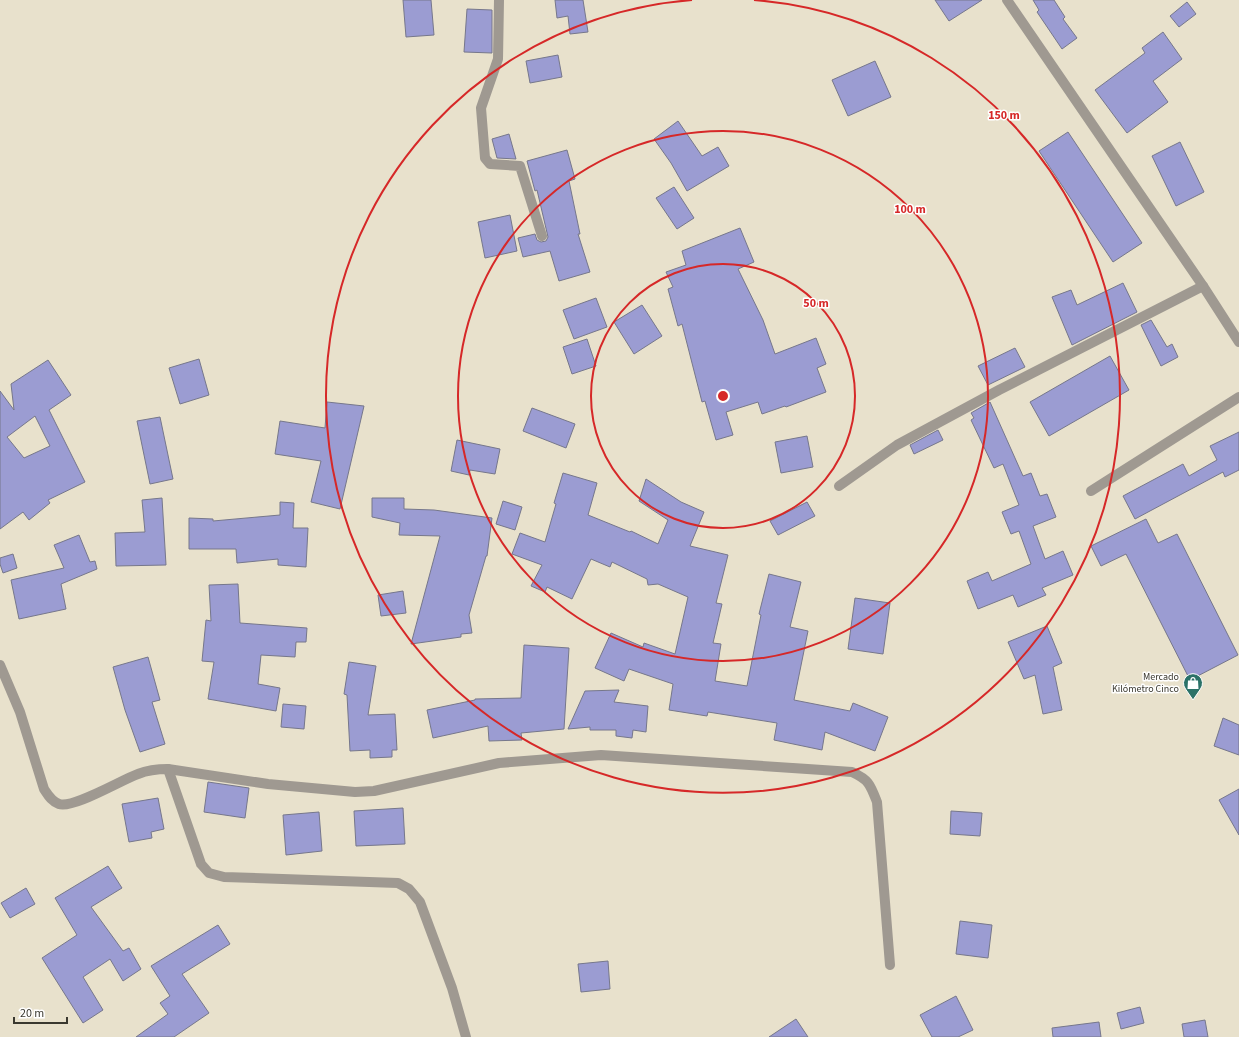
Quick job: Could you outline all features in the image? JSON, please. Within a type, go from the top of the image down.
[{"type":"street","points":[[499,0],[498,59],[481,108],[485,158],[490,164],[520,166],[542,236]]},
{"type":"street","points":[[1007,0],[1203,286],[1239,342]]},
{"type":"street","points":[[839,486],[897,445],[999,390],[1203,286]]},
{"type":"street","points":[[1091,491],[1239,397]]},
{"type":"street","points":[[0,665],[20,712],[44,789],[51,800],[60,804],[72,804],[139,773],[153,769],[168,769],[268,784],[355,792],[374,791],[499,763],[601,755],[852,772],[863,777],[871,786],[877,802],[890,965]]},
{"type":"street","points":[[168,769],[201,864],[209,873],[224,877],[398,883],[409,889],[420,902],[452,988],[466,1037]]},
{"type":"building","points":[[403,0],[431,0],[434,35],[406,37]]},
{"type":"building","points":[[555,0],[583,0],[588,32],[570,34],[568,16],[557,18]]},
{"type":"building","points":[[935,0],[982,0],[949,21]]},
{"type":"building","points":[[1033,0],[1054,0],[1065,17],[1063,19],[1077,38],[1062,49],[1037,12],[1039,10]]},
{"type":"building","points":[[1187,2],[1196,14],[1179,27],[1170,16]]},
{"type":"building","points":[[467,9],[492,10],[492,53],[464,52]]},
{"type":"building","points":[[1163,32],[1182,59],[1153,81],[1168,102],[1127,133],[1095,90],[1145,53],[1142,48]]},
{"type":"building","points":[[558,55],[562,77],[530,83],[526,61]]},
{"type":"building","points":[[875,61],[891,97],[848,116],[832,80]]},
{"type":"building","points":[[678,121],[702,156],[718,147],[729,166],[687,191],[671,163],[654,139]]},
{"type":"building","points":[[1068,132],[1142,243],[1113,262],[1039,151]]},
{"type":"building","points":[[509,134],[516,159],[497,158],[492,139]]},
{"type":"building","points":[[1180,142],[1204,192],[1176,206],[1152,156]]},
{"type":"building","points":[[567,150],[575,179],[569,181],[580,234],[578,234],[590,272],[559,281],[550,251],[523,257],[518,238],[535,234],[537,240],[541,242],[546,241],[548,237],[537,190],[535,191],[527,161]]},
{"type":"building","points":[[674,187],[694,218],[677,229],[656,198]]},
{"type":"building","points":[[510,215],[517,251],[485,258],[478,222]]},
{"type":"building","points":[[740,228],[754,262],[738,269],[763,320],[775,354],[816,338],[826,364],[817,368],[826,392],[762,414],[758,402],[726,412],[733,435],[716,440],[705,401],[702,402],[682,324],[678,326],[668,289],[673,287],[666,272],[686,265],[682,251]]},
{"type":"building","points":[[1123,283],[1137,312],[1072,345],[1052,297],[1071,290],[1077,305]]},
{"type":"building","points":[[596,298],[607,327],[574,339],[563,310]]},
{"type":"building","points":[[642,305],[662,336],[634,354],[614,322]]},
{"type":"building","points":[[1151,320],[1167,347],[1172,344],[1178,357],[1161,366],[1141,325]]},
{"type":"building","points":[[587,339],[596,366],[572,374],[563,347]]},
{"type":"building","points":[[1015,348],[1025,367],[988,385],[978,366]]},
{"type":"building","points":[[1110,356],[1129,390],[1049,436],[1030,402]]},
{"type":"building","points":[[199,359],[209,395],[180,404],[169,368]]},
{"type":"building","points":[[48,360],[71,395],[49,410],[85,482],[48,500],[50,503],[29,520],[23,512],[0,529],[0,391],[14,410],[11,384]],"holes":[[[35,416],[50,446],[24,458],[7,437]]]},
{"type":"building","points":[[327,402],[364,406],[340,509],[311,502],[321,461],[275,454],[280,421],[325,428]]},
{"type":"building","points":[[990,402],[1023,476],[1031,473],[1040,496],[1047,494],[1056,517],[1033,526],[1045,559],[1063,551],[1073,575],[1042,588],[1046,595],[1018,607],[1013,595],[978,609],[967,581],[988,572],[992,581],[1031,564],[1019,531],[1011,534],[1002,512],[1019,505],[1003,464],[994,468],[971,420],[974,418],[971,413]]},
{"type":"building","points":[[532,408],[575,424],[566,448],[523,431]]},
{"type":"building","points":[[160,417],[173,479],[150,484],[137,421]]},
{"type":"building","points":[[938,430],[943,440],[914,454],[910,445]]},
{"type":"building","points":[[1239,432],[1239,470],[1225,477],[1223,472],[1135,519],[1123,496],[1183,464],[1189,476],[1217,460],[1210,446]]},
{"type":"building","points":[[807,436],[813,467],[781,473],[775,442]]},
{"type":"building","points":[[457,440],[500,449],[495,474],[470,470],[469,475],[451,471]]},
{"type":"building","points":[[563,473],[597,483],[588,515],[630,532],[631,531],[658,544],[668,520],[639,501],[646,479],[681,502],[704,512],[690,546],[728,555],[716,603],[722,604],[713,643],[721,644],[715,681],[747,686],[761,615],[759,614],[769,574],[801,582],[790,627],[808,631],[794,700],[850,711],[853,703],[888,717],[875,751],[825,732],[822,750],[774,740],[777,723],[708,712],[707,716],[669,710],[673,684],[629,669],[624,681],[595,668],[611,633],[643,647],[644,643],[675,654],[688,597],[658,584],[648,585],[647,579],[612,562],[610,567],[591,559],[572,599],[547,587],[545,592],[531,586],[542,565],[512,554],[520,533],[545,542]]},
{"type":"building","points":[[162,498],[166,565],[116,566],[115,533],[145,532],[142,500]]},
{"type":"building","points":[[372,498],[404,498],[404,509],[434,510],[492,518],[487,556],[469,615],[472,633],[461,634],[461,637],[411,644],[440,536],[399,535],[400,523],[372,517]]},
{"type":"building","points":[[503,501],[522,507],[515,530],[496,524]]},
{"type":"building","points":[[280,502],[294,503],[293,528],[308,528],[306,567],[278,565],[278,559],[237,563],[236,549],[189,549],[189,518],[213,519],[213,521],[280,515]]},
{"type":"building","points":[[807,502],[815,516],[778,535],[770,521]]},
{"type":"building","points":[[1146,519],[1158,543],[1177,534],[1238,655],[1190,680],[1126,554],[1101,566],[1091,546]]},
{"type":"building","points":[[79,535],[90,562],[95,561],[97,569],[61,584],[66,609],[19,619],[11,580],[64,568],[54,545]]},
{"type":"building","points":[[13,554],[17,568],[3,573],[0,558]]},
{"type":"building","points":[[238,584],[240,623],[307,628],[306,642],[296,642],[295,657],[261,655],[258,684],[280,688],[276,711],[208,699],[214,662],[202,661],[206,620],[211,621],[209,585]]},
{"type":"building","points":[[403,591],[406,613],[381,616],[378,595]]},
{"type":"building","points":[[855,598],[890,603],[883,654],[848,649]]},
{"type":"building","points":[[1047,626],[1062,663],[1053,667],[1062,710],[1043,714],[1035,675],[1024,679],[1008,642]]},
{"type":"building","points":[[524,645],[569,648],[564,729],[521,733],[522,740],[489,741],[488,726],[433,738],[427,710],[475,699],[521,698]]},
{"type":"building","points":[[148,657],[160,700],[152,702],[165,744],[140,752],[125,710],[113,667]]},
{"type":"building","points":[[349,662],[376,666],[368,715],[395,714],[397,750],[392,750],[392,757],[370,758],[370,750],[350,751],[347,695],[344,694]]},
{"type":"building","points":[[619,690],[614,702],[648,706],[646,732],[633,730],[632,738],[616,736],[616,730],[590,730],[590,727],[568,729],[585,691]]},
{"type":"building","points":[[283,704],[306,706],[304,729],[281,727]]},
{"type":"building","points":[[1223,718],[1239,725],[1239,755],[1214,746]]},
{"type":"building","points":[[208,782],[249,788],[245,818],[204,812]]},
{"type":"building","points":[[1239,789],[1239,835],[1219,800]]},
{"type":"building","points":[[158,798],[164,829],[151,832],[152,838],[129,842],[122,804]]},
{"type":"building","points":[[403,808],[405,844],[356,846],[354,811]]},
{"type":"building","points":[[951,811],[982,813],[980,836],[950,834]]},
{"type":"building","points":[[319,812],[322,851],[286,855],[283,815]]},
{"type":"building","points":[[108,866],[122,888],[91,907],[123,951],[129,948],[141,969],[123,981],[110,959],[83,977],[103,1010],[83,1023],[42,958],[77,935],[55,898]]},
{"type":"building","points":[[26,888],[35,904],[10,918],[1,903]]},
{"type":"building","points":[[960,921],[992,925],[988,958],[956,954]]},
{"type":"building","points":[[218,925],[230,944],[182,974],[209,1013],[174,1037],[136,1037],[168,1014],[160,1003],[170,996],[151,966]]},
{"type":"building","points":[[608,961],[610,989],[581,992],[578,964]]},
{"type":"building","points":[[956,996],[973,1030],[958,1037],[932,1037],[920,1015]]},
{"type":"building","points":[[1140,1007],[1144,1023],[1121,1029],[1117,1013]]},
{"type":"building","points":[[796,1019],[808,1037],[769,1037]]},
{"type":"building","points":[[1205,1020],[1208,1037],[1184,1037],[1182,1024]]},
{"type":"building","points":[[1099,1022],[1101,1037],[1053,1037],[1052,1028]]},
{"type":"place","name":"Mercado Kilómetro Cinco","points":[[1193,700]]}]
